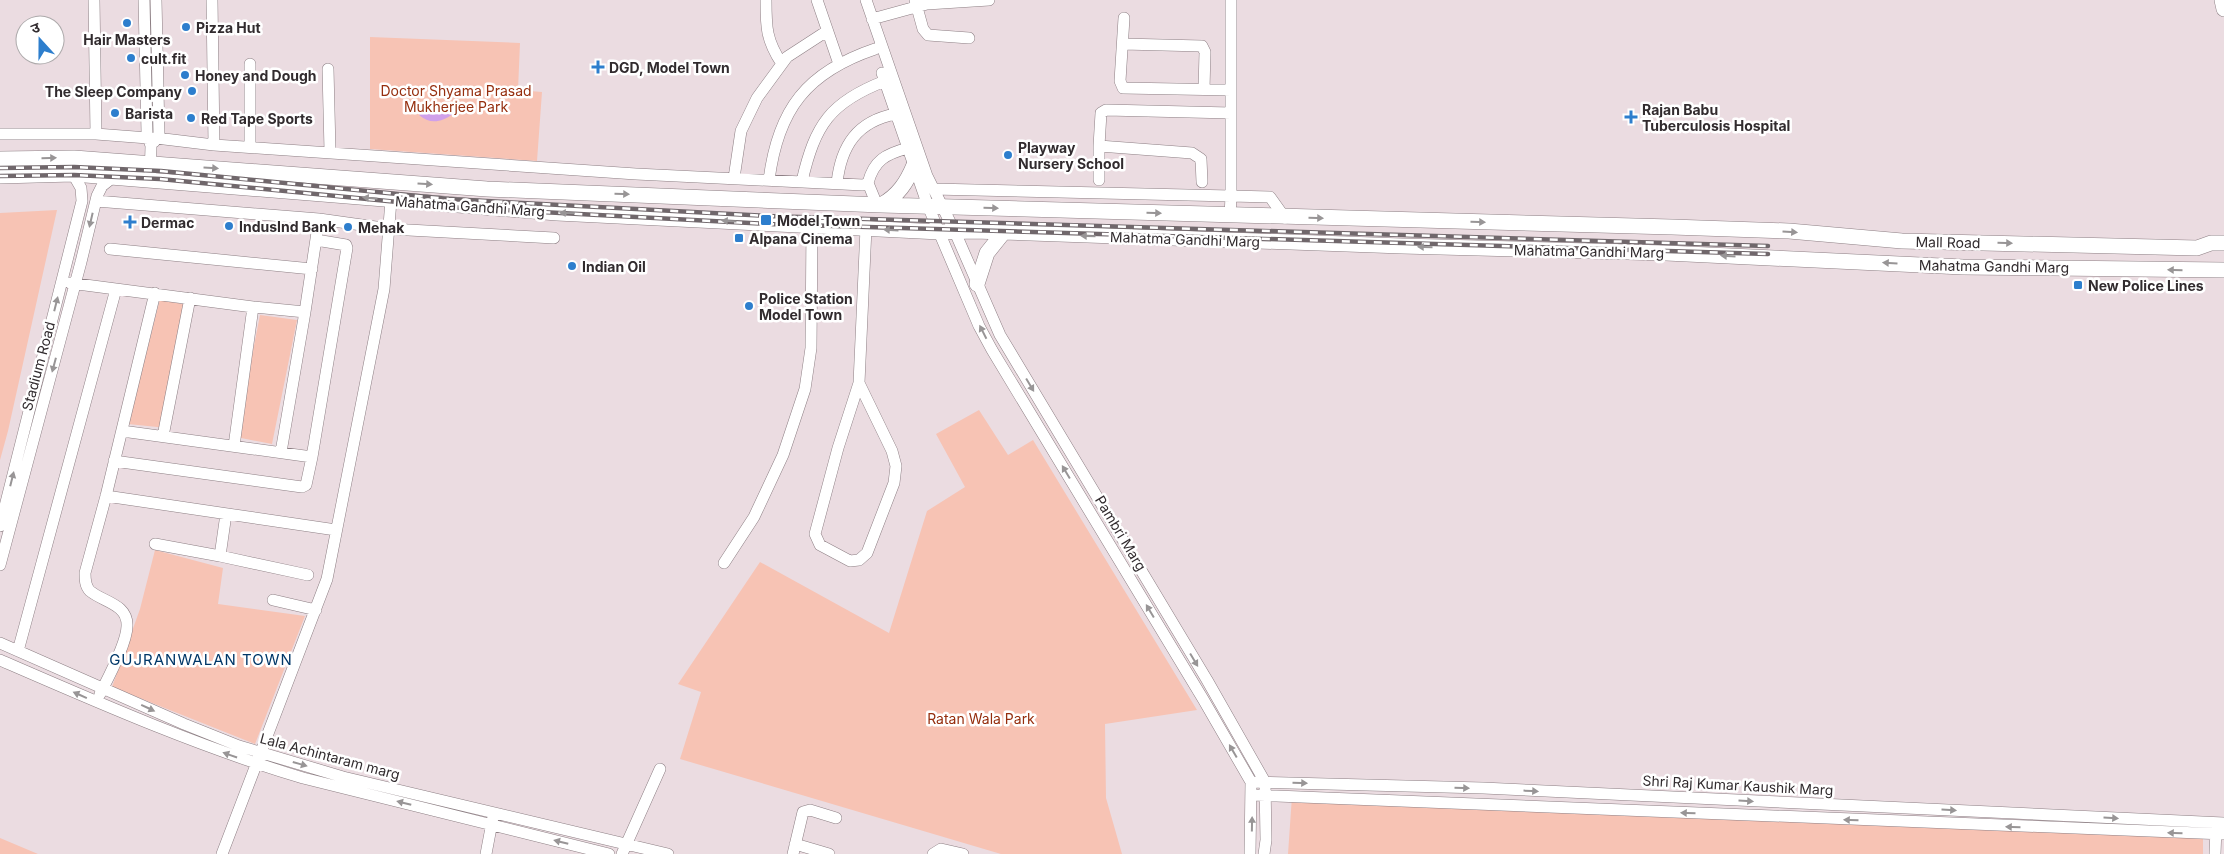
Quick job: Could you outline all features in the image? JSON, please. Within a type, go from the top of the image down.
[{"type":"main road","points":[[2222,0],[2224,9]]},
{"type":"main road","name":"Mahatma Gandhi Marg","points":[[0,159],[74,158],[152,147],[487,188],[879,205],[1285,218],[1672,227]]},
{"type":"main road","points":[[879,205],[902,188],[914,165]]},
{"type":"main road","name":"Mahatma Gandhi Marg","points":[[0,176],[73,174],[557,213],[947,232],[1666,253],[1973,267],[2224,270]]},
{"type":"main road","name":"Mall Road","points":[[1672,227],[1789,231],[1902,241],[2197,248],[2211,242],[2224,243]]},
{"type":"main road","points":[[978,284],[987,253],[1002,233]]},
{"type":"main road","points":[[1868,238],[1868,262]]},
{"type":"street","points":[[94,0],[96,134]]},
{"type":"street","points":[[144,0],[152,147],[150,180]]},
{"type":"street","points":[[152,147],[159,134],[156,0]]},
{"type":"street","points":[[212,0],[214,145]]},
{"type":"street","points":[[766,0],[767,35],[782,64]]},
{"type":"street","points":[[817,0],[839,64]]},
{"type":"street","points":[[858,0],[914,165],[947,232]]},
{"type":"street","points":[[866,0],[933,189],[935,206]]},
{"type":"street","points":[[872,19],[916,3],[990,0]]},
{"type":"street","points":[[1230,216],[1231,0]]},
{"type":"street","points":[[916,3],[924,29],[928,34],[969,38]]},
{"type":"street","points":[[1124,18],[1120,84],[1123,88],[1231,90]]},
{"type":"street","points":[[734,178],[741,131],[748,114],[766,85],[782,64],[802,47],[828,31]]},
{"type":"street","points":[[1123,44],[1202,46],[1205,52],[1204,89]]},
{"type":"street","points":[[769,180],[779,132],[789,112],[802,94],[818,78],[839,64],[874,49]]},
{"type":"street","points":[[250,64],[250,146]]},
{"type":"street","points":[[328,69],[330,151]]},
{"type":"street","points":[[802,181],[809,148],[823,122],[839,105],[862,89],[885,81]]},
{"type":"street","points":[[1099,180],[1099,146],[1102,114],[1106,110],[1231,113]]},
{"type":"street","points":[[837,184],[839,165],[851,139],[873,121],[896,114]]},
{"type":"street","points":[[0,134],[96,134],[152,147],[250,146],[636,174],[837,184],[868,183]]},
{"type":"street","points":[[1099,146],[1192,153],[1201,159],[1202,182]]},
{"type":"street","points":[[879,205],[868,183],[870,173],[879,160],[908,148]]},
{"type":"street","name":"Stadium Road","points":[[0,526],[82,201],[81,188],[73,174]]},
{"type":"street","name":"Stadium Road","points":[[0,566],[96,201],[102,186],[112,178]]},
{"type":"street","points":[[933,189],[1270,197],[1285,218]]},
{"type":"street","points":[[222,854],[260,759],[327,579],[384,289],[391,200]]},
{"type":"street","points":[[96,201],[319,219],[390,229],[554,238]]},
{"type":"street","points":[[281,452],[319,219]]},
{"type":"street","points":[[724,563],[754,517],[783,455],[805,389],[811,348],[812,225]]},
{"type":"street","points":[[859,383],[892,451],[896,466],[894,483],[867,552],[859,560],[850,561],[820,545],[815,534],[838,448],[859,383],[866,228]]},
{"type":"street","name":"Pambri Marg","points":[[947,232],[978,284],[1000,335],[1265,782],[1267,794],[1264,854]]},
{"type":"street","name":"Pambri Marg","points":[[947,232],[979,326],[992,350],[1107,538],[1251,782],[1250,854]]},
{"type":"street","points":[[114,461],[302,487],[306,485],[347,248],[342,243],[316,240]]},
{"type":"street","points":[[110,249],[312,269]]},
{"type":"street","points":[[61,281],[253,307],[305,312]]},
{"type":"street","points":[[18,651],[116,288]]},
{"type":"street","points":[[96,702],[126,635],[128,624],[121,609],[90,590],[86,583],[85,573],[106,496],[155,293]]},
{"type":"street","points":[[163,436],[190,298]]},
{"type":"street","points":[[234,446],[253,307]]},
{"type":"street","points":[[122,431],[312,457]]},
{"type":"street","points":[[106,496],[336,530]]},
{"type":"street","points":[[220,556],[226,514]]},
{"type":"street","points":[[1107,538],[1118,532]]},
{"type":"street","points":[[155,544],[308,575]]},
{"type":"street","points":[[273,600],[316,610]]},
{"type":"street","name":"Lala Achintaram marg","points":[[0,643],[104,687],[260,759]]},
{"type":"street","name":"Lala Achintaram marg","points":[[0,660],[179,736],[342,782],[492,819],[625,849],[668,854]]},
{"type":"street","points":[[179,736],[184,724]]},
{"type":"street","points":[[625,849],[660,769]]},
{"type":"street","name":"Shri Raj Kumar Kaushik Marg","points":[[1251,782],[1590,794],[1900,808],[2220,828]]},
{"type":"street","points":[[1252,795],[1267,794],[1899,822],[2220,828],[2215,854]]},
{"type":"street","points":[[1589,809],[1590,794]]},
{"type":"street","points":[[1899,822],[1900,808]]},
{"type":"street","points":[[830,854],[794,849],[803,812],[810,810],[836,818]]},
{"type":"street","points":[[486,854],[492,819]]},
{"type":"street","name":"Lala Achintaram marg","points":[[492,819],[609,854]]},
{"type":"street","points":[[933,854],[941,849],[963,854]]},
{"type":"green space","name":"Doctor Shyama Prasad Mukherjee Park","points":[[370,37],[520,43],[518,90],[542,92],[537,161],[370,149]]},
{"type":"green space","points":[[57,210],[8,431],[0,460],[0,213]]},
{"type":"green space","points":[[160,299],[191,306],[167,428],[128,424]]},
{"type":"green space","points":[[260,315],[297,320],[272,444],[236,437]]},
{"type":"green space","name":"Ratan Wala Park","points":[[979,410],[1008,455],[1033,440],[1197,710],[1105,724],[1106,798],[1122,854],[1001,854],[680,759],[701,692],[678,684],[760,562],[889,633],[927,511],[965,487],[936,434]]},
{"type":"green space","points":[[155,550],[223,568],[218,604],[305,616],[255,744],[112,687],[140,609]]},
{"type":"green space","points":[[1292,796],[2203,838],[2203,854],[1288,854]]},
{"type":"green space","points":[[0,838],[38,854],[0,854]]},
{"type":"shaded area","points":[[447,108],[453,114],[445,119],[432,121],[419,115],[425,109],[436,113]]},
{"type":"railway","points":[[0,168],[74,167],[161,171],[449,199],[767,216],[1768,246]]},
{"type":"railway","points":[[0,176],[74,175],[160,179],[449,207],[767,224],[1768,254]]},
{"type":"place","name":"Hair Masters","points":[[127,23]]},
{"type":"place","name":"Pizza Hut","points":[[186,27]]},
{"type":"place","name":"cult.fit","points":[[131,58]]},
{"type":"place","name":"DGD, Model Town","points":[[598,67]]},
{"type":"place","name":"Honey and Dough","points":[[185,75]]},
{"type":"place","name":"The Sleep Company","points":[[192,91]]},
{"type":"place","name":"Barista","points":[[115,113]]},
{"type":"place","name":"Rajan Babu Tuberculosis Hospital","points":[[1631,117]]},
{"type":"place","name":"Red Tape Sports","points":[[191,118]]},
{"type":"place","name":"Playway Nursery School","points":[[1008,155]]},
{"type":"place","name":"Model Town","points":[[766,220]]},
{"type":"place","name":"Dermac","points":[[130,222]]},
{"type":"place","name":"IndusInd Bank","points":[[229,226]]},
{"type":"place","name":"Mehak","points":[[348,227]]},
{"type":"place","name":"Alpana Cinema","points":[[739,238]]},
{"type":"place","name":"Indian Oil","points":[[572,266]]},
{"type":"place","name":"New Police Lines","points":[[2078,285]]},
{"type":"place","name":"Police Station Model Town","points":[[749,306]]},
{"type":"district","name":"GUJRANWALAN TOWN","points":[[201,659]]}]
